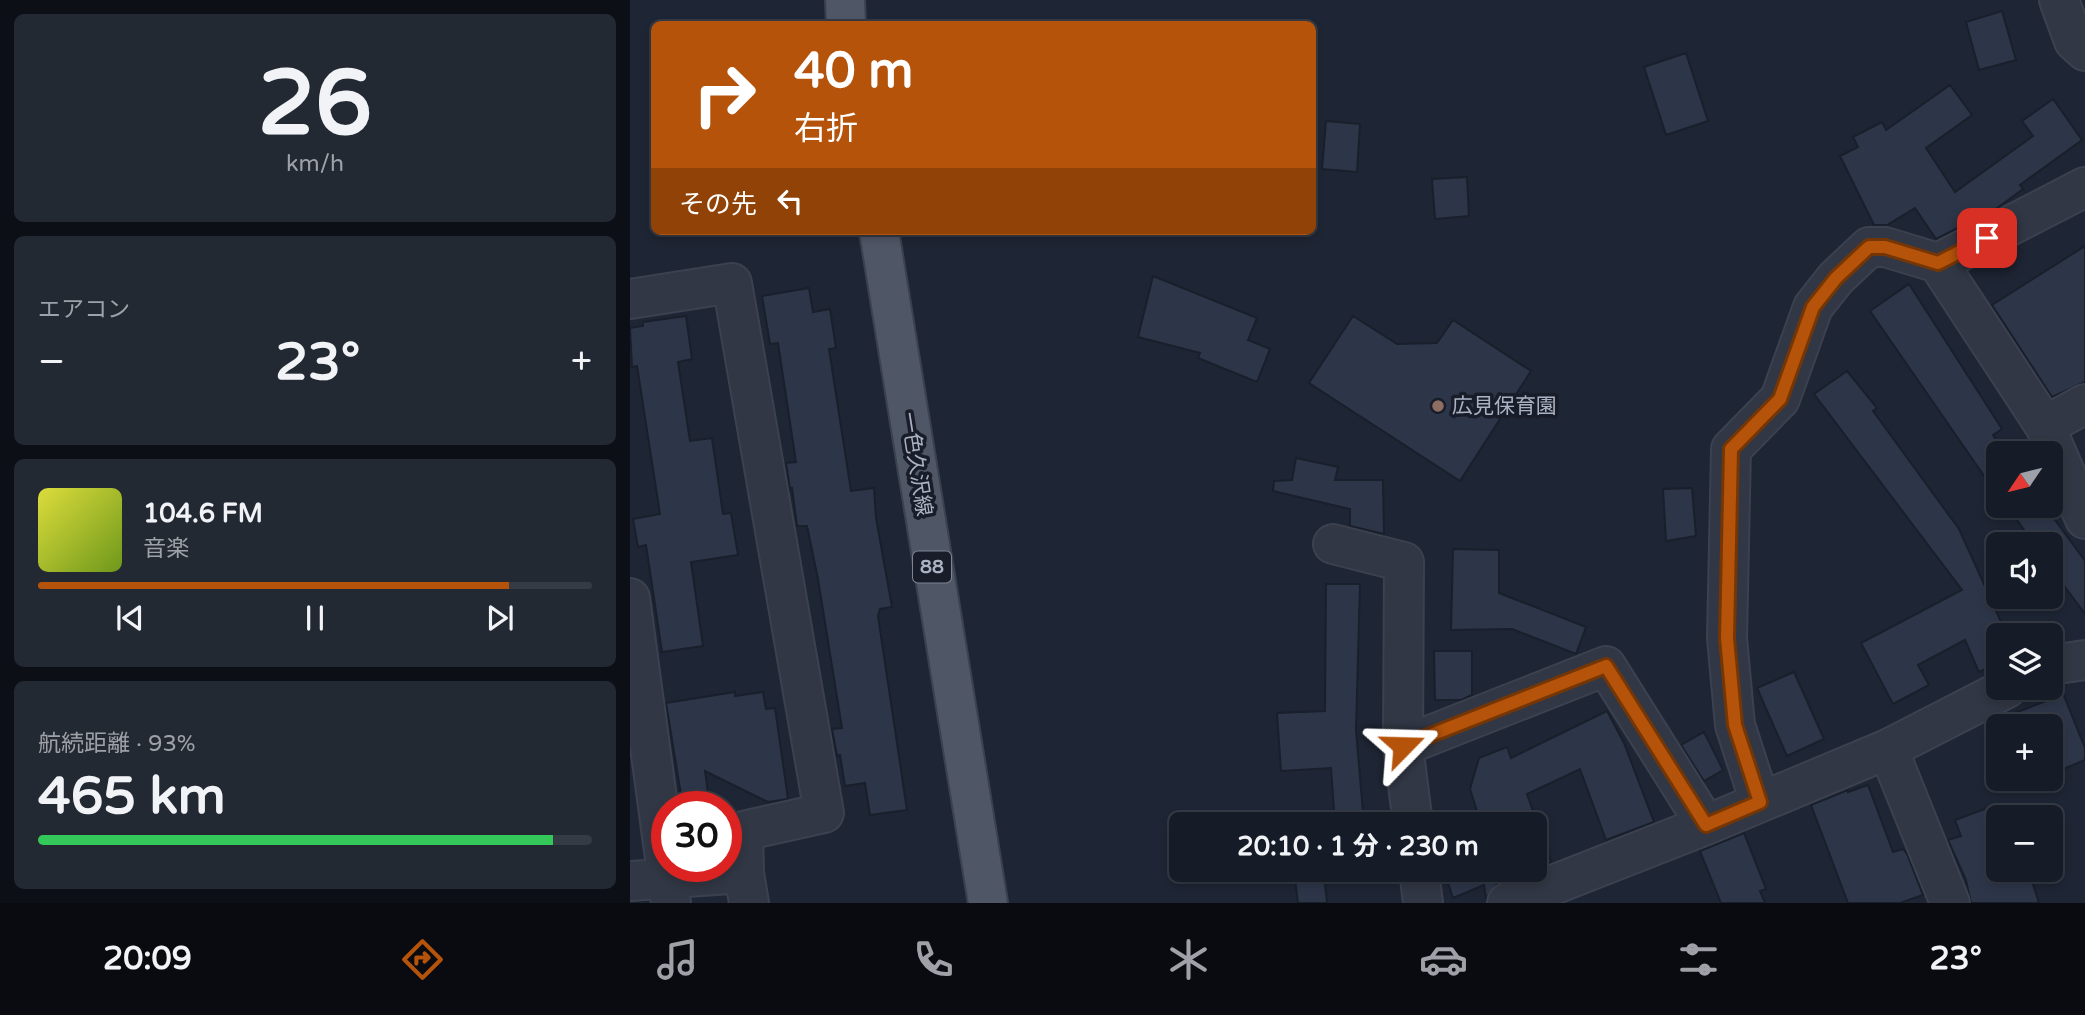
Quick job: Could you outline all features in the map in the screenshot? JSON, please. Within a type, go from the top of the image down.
[{"type":"main road","points":[[845,0],[846,21]]},
{"type":"main road","name":"一色久沢線","points":[[880,235],[988,903]]},
{"type":"street","points":[[2059,0],[2074,41],[2085,51]]},
{"type":"street","points":[[1938,263],[2085,187]]},
{"type":"street","points":[[1760,802],[1735,725],[1727,638],[1731,449],[1780,399],[1813,307],[1836,278],[1869,247],[1885,247],[1938,263],[2045,426],[2085,519]]},
{"type":"street","points":[[630,299],[732,283],[824,813],[743,831],[746,888],[669,890],[630,881]]},
{"type":"street","points":[[2045,426],[2085,404]]},
{"type":"street","points":[[1334,544],[1404,562],[1403,746],[1411,812]]},
{"type":"street","points":[[630,598],[669,890]]},
{"type":"street","points":[[2063,663],[2085,660]]},
{"type":"street","points":[[1403,746],[1606,666],[1706,825]]},
{"type":"street","points":[[1507,903],[1706,825],[1888,749],[1986,699]]},
{"type":"street","points":[[1888,749],[1950,903]]},
{"type":"street","points":[[1420,882],[1423,903]]},
{"type":"building","points":[[2002,11],[2016,60],[1979,70],[1966,22]]},
{"type":"building","points":[[1686,53],[1708,121],[1666,135],[1644,67]]},
{"type":"building","points":[[1950,85],[1972,115],[1926,148],[1955,192],[2033,136],[2022,121],[2053,99],[2082,140],[2020,185],[2023,189],[1996,209],[1936,239],[1915,208],[1887,225],[1874,225],[1840,156],[1858,147],[1853,137],[1882,122],[1886,130]]},
{"type":"building","points":[[1326,121],[1360,124],[1357,172],[1322,169]]},
{"type":"building","points":[[1467,177],[1469,216],[1435,219],[1432,179]]},
{"type":"building","points":[[2085,246],[2085,382],[2052,397],[1992,305]]},
{"type":"building","points":[[1153,276],[1257,318],[1248,340],[1270,349],[1257,382],[1198,358],[1200,353],[1138,337]]},
{"type":"building","points":[[1909,284],[2002,429],[1993,435],[1997,441],[1986,441],[1986,479],[1870,311]]},
{"type":"building","points":[[809,288],[813,312],[830,309],[836,348],[829,349],[851,491],[874,488],[876,518],[892,607],[880,609],[878,616],[907,810],[870,815],[865,783],[845,786],[840,755],[837,756],[832,729],[842,728],[818,579],[807,526],[797,526],[786,463],[796,462],[778,343],[770,344],[762,296]]},
{"type":"building","points":[[686,316],[692,359],[678,362],[690,441],[712,438],[723,514],[731,513],[738,555],[691,562],[703,646],[662,652],[646,545],[638,547],[633,519],[660,514],[637,366],[632,367],[630,328],[643,326],[643,322]]},
{"type":"building","points":[[1353,316],[1397,344],[1437,343],[1453,320],[1531,371],[1460,481],[1309,383]]},
{"type":"building","points":[[1847,371],[1877,408],[1873,411],[1959,529],[1986,589],[1986,609],[1995,609],[2002,623],[1986,623],[1986,669],[1979,672],[1965,640],[1918,665],[1929,685],[1893,704],[1861,643],[1962,590],[1814,394]]},
{"type":"building","points":[[1296,458],[1338,467],[1335,480],[1383,480],[1384,534],[1350,526],[1350,509],[1273,491],[1274,481],[1292,480]]},
{"type":"building","points":[[1692,488],[1696,536],[1666,541],[1663,489]]},
{"type":"building","points":[[2016,518],[2054,518],[2085,561],[2085,614],[2063,584],[2063,532],[2025,532]]},
{"type":"building","points":[[1453,549],[1499,550],[1499,593],[1586,627],[1576,654],[1512,629],[1451,630]]},
{"type":"building","points":[[1326,584],[1360,584],[1356,730],[1363,812],[1334,812],[1331,768],[1281,771],[1277,713],[1325,711]]},
{"type":"building","points":[[1434,651],[1472,651],[1472,695],[1461,700],[1435,700]]},
{"type":"building","points":[[1794,672],[1824,739],[1787,756],[1757,688]]},
{"type":"building","points":[[735,692],[735,696],[763,692],[766,709],[775,708],[788,799],[768,802],[705,771],[708,791],[680,791],[666,703]]},
{"type":"building","points":[[2063,693],[2085,748],[2085,760],[2063,769],[2063,714],[2013,714],[2048,700],[2063,700]]},
{"type":"building","points":[[1607,711],[1624,743],[1654,822],[1606,840],[1580,769],[1527,794],[1533,812],[1477,812],[1470,789],[1479,758],[1507,747],[1511,758]]},
{"type":"building","points":[[1704,732],[1723,770],[1704,781],[1681,745]]},
{"type":"building","points":[[1868,785],[1893,852],[1903,849],[1907,854],[1923,895],[1900,903],[1848,903],[1811,805]]},
{"type":"building","points":[[1986,808],[1986,882],[2032,882],[2039,903],[1971,903],[1966,880],[1948,840],[1961,836],[1955,820]]},
{"type":"building","points":[[1744,833],[1766,889],[1760,891],[1765,903],[1721,903],[1700,851]]},
{"type":"building","points":[[1295,882],[1325,882],[1327,903],[1298,903]]},
{"type":"building","points":[[1448,882],[1501,882],[1486,898],[1484,885],[1453,898]]},
{"type":"place","name":"広見保育園","points":[[1438,406]]},
{"type":"route","points":[[1403,746],[1606,666],[1706,825],[1760,802],[1735,725],[1727,638],[1731,449],[1780,399],[1813,307],[1836,278],[1869,247],[1885,247],[1938,263],[1987,238]]}]
